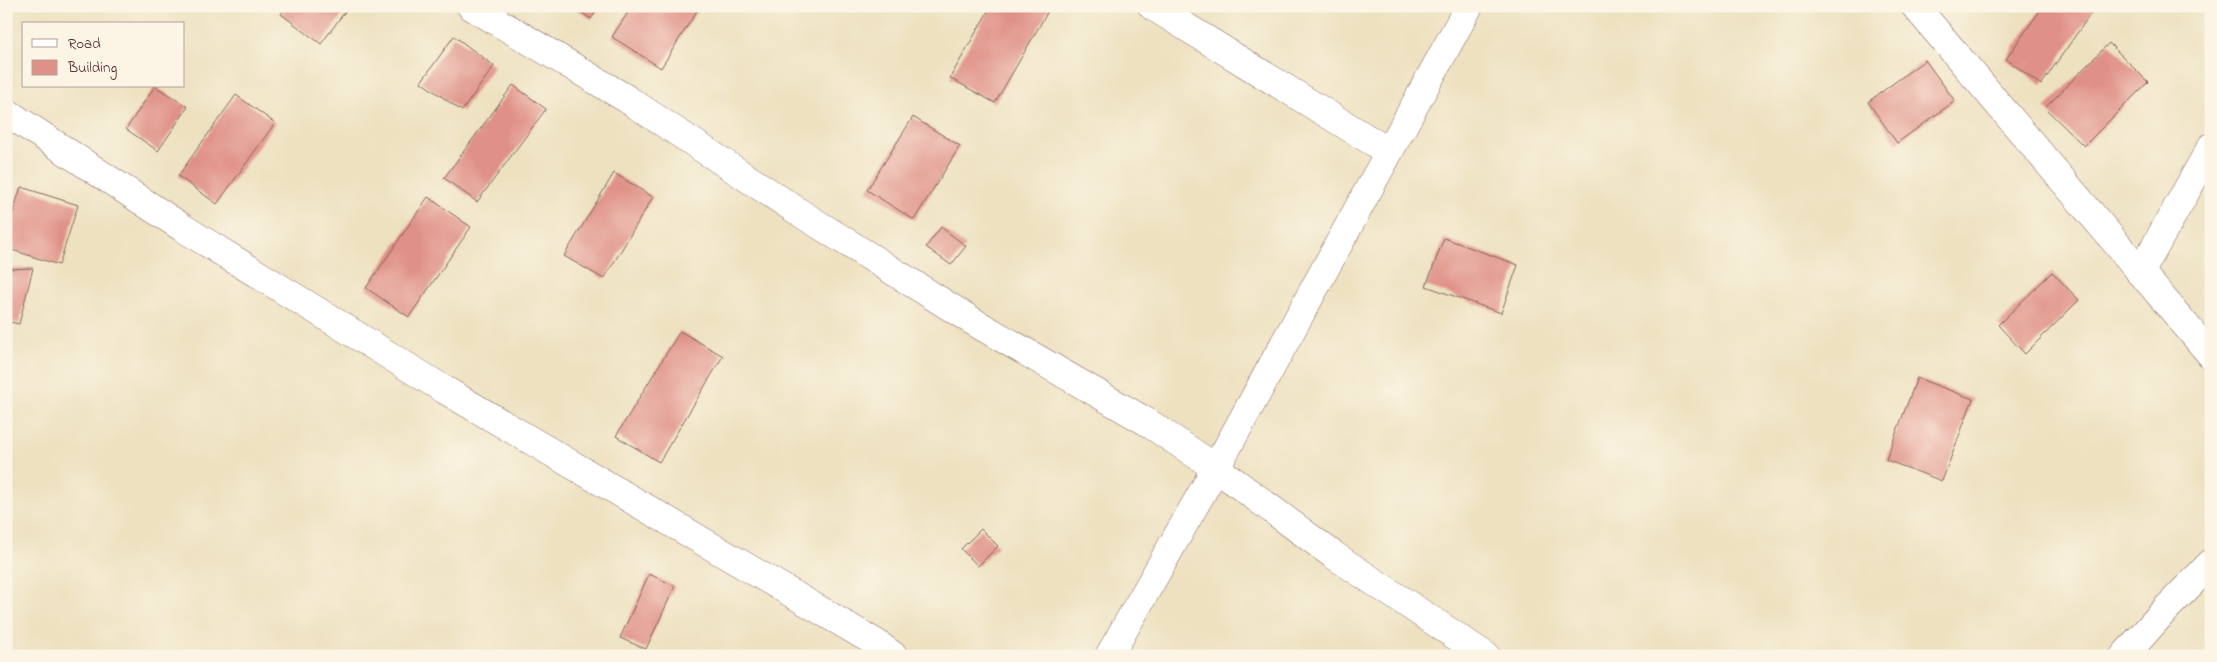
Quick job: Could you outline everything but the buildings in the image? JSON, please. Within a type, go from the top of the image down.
[{"type":"street","points":[[471,6],[628,99],[822,227],[974,322],[1147,422],[1216,468],[1332,554],[1486,656]]},
{"type":"street","points":[[1152,6],[1389,152]]},
{"type":"street","points":[[1109,656],[1216,468],[1469,6]]},
{"type":"street","points":[[1915,6],[2211,355]]},
{"type":"street","points":[[6,112],[183,228],[436,384],[876,643],[894,656]]},
{"type":"street","points":[[2140,273],[2211,147]]},
{"type":"street","points":[[2124,656],[2211,563]]}]
